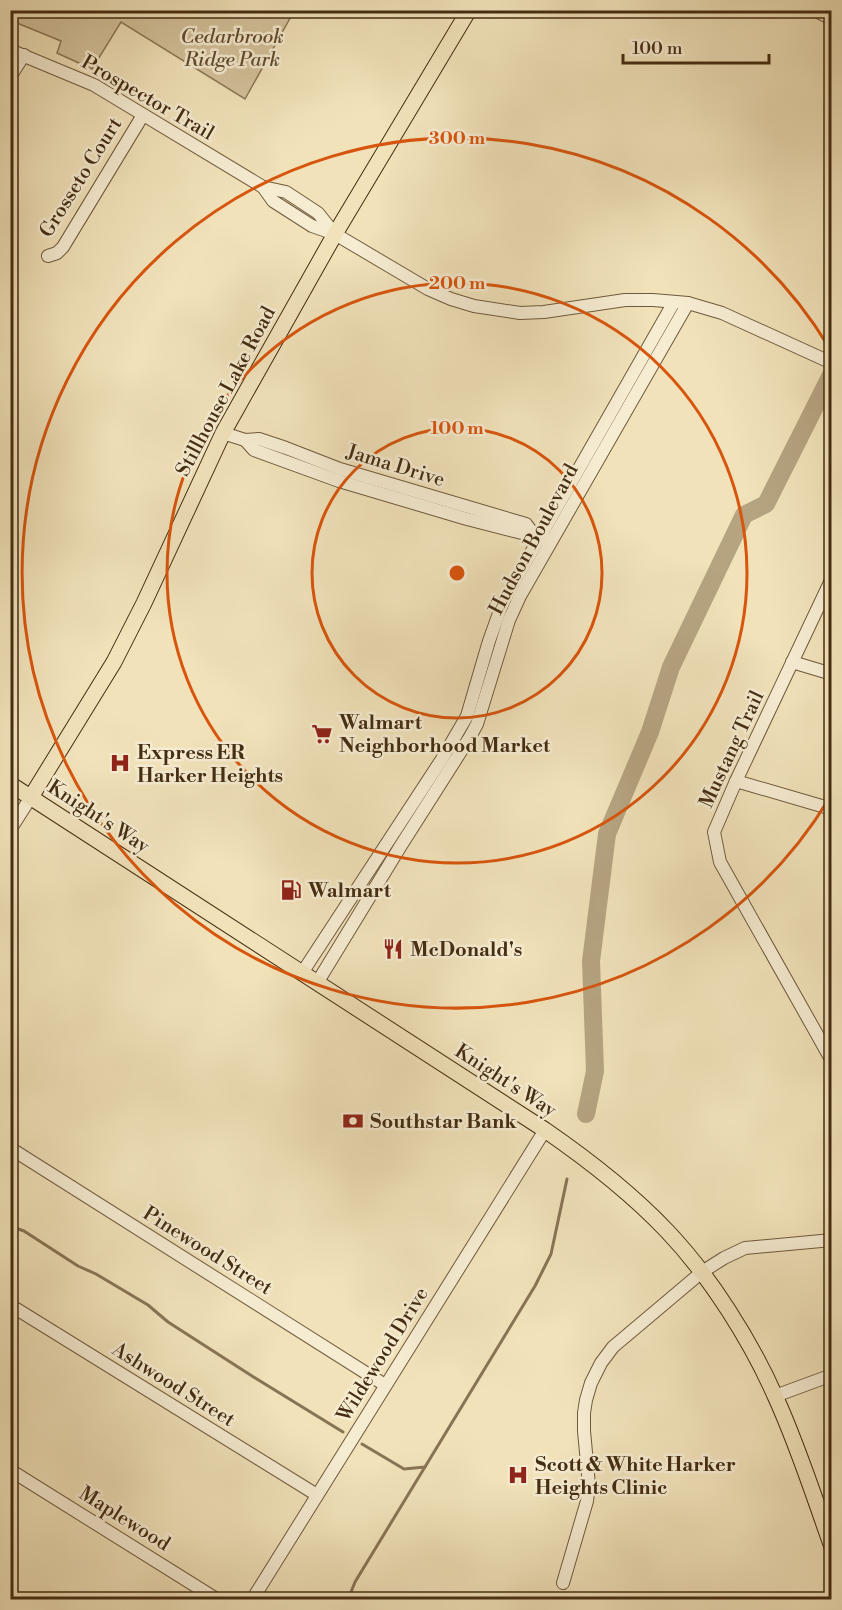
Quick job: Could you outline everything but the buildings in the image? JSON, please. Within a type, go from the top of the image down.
[{"type":"main road","name":"Stillhouse Lake Road","points":[[31,797],[114,662],[223,433],[335,234],[469,10]]},
{"type":"main road","name":"Knight's Way","points":[[10,784],[544,1130],[588,1161],[668,1231],[702,1272],[740,1329],[775,1396],[798,1449],[831,1547]]},
{"type":"street","points":[[814,10],[826,16],[831,15]]},
{"type":"street","name":"Prospector Trail","points":[[10,50],[94,85],[263,187],[286,192],[318,213],[335,234],[428,289],[452,299],[493,310],[520,313],[544,312],[626,300],[688,303],[722,313],[831,363]]},
{"type":"street","points":[[10,77],[24,55]]},
{"type":"street","name":"Grosseto Court","points":[[48,256],[57,253],[63,247],[143,115]]},
{"type":"street","name":"Hudson Boulevard","points":[[302,973],[350,899],[394,843],[447,762],[477,724],[509,620],[541,537],[674,302]]},
{"type":"street","name":"Hudson Boulevard","points":[[541,537],[688,303]]},
{"type":"street","name":"Jama Drive","points":[[223,433],[245,440],[254,450],[339,481],[467,519],[541,537]]},
{"type":"street","name":"Mustang Trail","points":[[831,578],[714,832],[720,862],[831,1061]]},
{"type":"street","points":[[792,662],[831,674]]},
{"type":"street","points":[[736,782],[831,809]]},
{"type":"street","points":[[10,830],[31,797]]},
{"type":"street","name":"Hudson Boulevard","points":[[317,983],[363,907],[394,843]]},
{"type":"street","points":[[350,899],[363,907]]},
{"type":"street","name":"Wildewood Drive","points":[[252,1599],[544,1130]]},
{"type":"street","name":"Pinewood Street","points":[[10,1148],[385,1385]]},
{"type":"street","points":[[562,1582],[587,1501],[589,1485],[584,1413],[586,1400],[601,1363],[613,1347],[702,1272],[724,1258],[745,1248],[831,1240]]},
{"type":"street","name":"Ashwood Street","points":[[10,1305],[317,1495]]},
{"type":"street","points":[[775,1396],[831,1375]]},
{"type":"street","name":"Maplewood","points":[[10,1470],[218,1599]]},
{"type":"green space","name":"Cedarbrook Ridge Park","points":[[11,10],[294,11],[245,99],[121,22],[92,69],[57,53],[61,41],[17,23],[11,34]]},
{"type":"waterway","points":[[586,1114],[595,1071],[591,961],[607,834],[650,732],[671,667],[744,515],[766,504],[832,373]]},
{"type":"waterway","points":[[352,1600],[351,1592],[355,1582],[535,1286],[551,1254],[567,1179]]},
{"type":"waterway","points":[[10,1226],[24,1231],[78,1266],[148,1305],[168,1322],[343,1432]]},
{"type":"waterway","points":[[362,1444],[404,1469],[425,1467]]},
{"type":"place","name":"Walmart Neighborhood Market","points":[[322,734]]},
{"type":"place","name":"Express ER Harker Heights","points":[[120,763]]},
{"type":"place","name":"Walmart","points":[[291,890]]},
{"type":"place","name":"McDonald's","points":[[393,949]]},
{"type":"place","name":"Southstar Bank","points":[[353,1121]]},
{"type":"place","name":"Scott & White Harker Heights Clinic","points":[[518,1475]]}]
